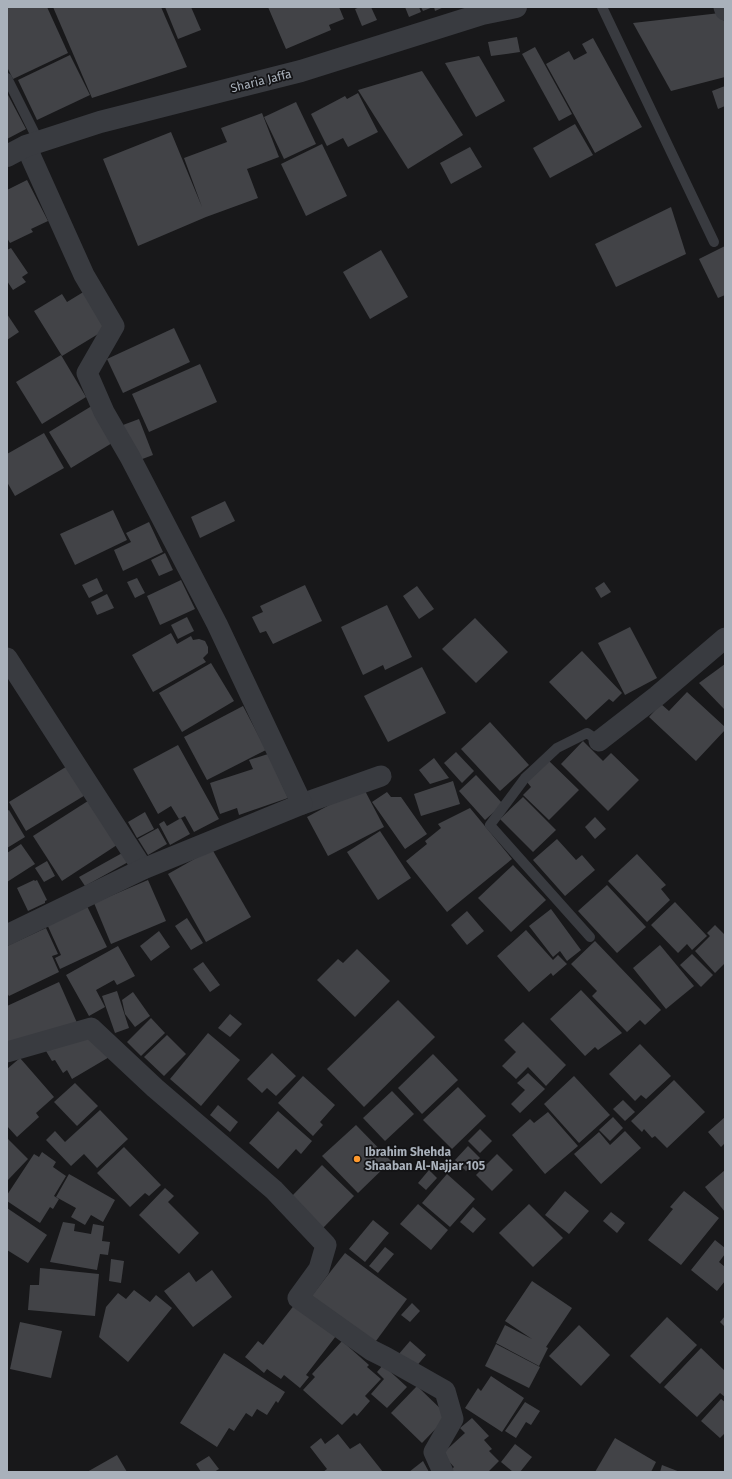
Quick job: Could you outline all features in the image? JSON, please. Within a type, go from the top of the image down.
[{"type":"street","name":"Sharia Jaffa","points":[[24,148],[100,122],[301,71],[482,14],[516,7]]},
{"type":"street","points":[[24,148],[84,275],[114,326],[87,373],[104,412],[130,457],[217,624],[302,804]]},
{"type":"street","points":[[600,741],[657,696],[725,638]]},
{"type":"street","points":[[7,658],[144,870]]},
{"type":"street","points":[[7,935],[144,870],[302,804],[381,776]]},
{"type":"street","points":[[7,1052],[91,1028],[155,1088],[274,1190],[326,1244],[319,1269],[298,1298],[371,1350],[385,1356],[445,1391],[453,1419],[434,1452],[443,1472]]},
{"type":"lane","points":[[602,7],[714,242]]},
{"type":"lane","points":[[7,78],[24,148]]},
{"type":"lane","points":[[590,937],[490,825],[526,778],[557,748],[587,733],[600,741]]},
{"type":"building","points":[[7,7],[47,7],[68,53],[13,79],[7,67]]},
{"type":"building","points":[[53,7],[161,7],[187,67],[92,98]]},
{"type":"building","points":[[165,7],[191,7],[201,30],[178,39]]},
{"type":"building","points":[[268,7],[339,7],[344,19],[329,25],[331,30],[286,49]]},
{"type":"building","points":[[360,7],[371,7],[377,20],[362,26],[355,9]]},
{"type":"building","points":[[405,7],[419,7],[421,12],[409,17]]},
{"type":"building","points":[[421,7],[433,7],[423,11]]},
{"type":"building","points":[[434,7],[444,7],[435,11]]},
{"type":"building","points":[[720,13],[725,23],[725,77],[671,91],[633,23]]},
{"type":"building","points":[[517,37],[520,52],[491,56],[488,42]]},
{"type":"building","points":[[593,38],[642,127],[595,153],[546,64],[569,51],[574,60],[587,53],[582,44]]},
{"type":"building","points":[[535,47],[572,114],[559,121],[522,54]]},
{"type":"building","points":[[70,55],[90,95],[37,120],[18,80]]},
{"type":"building","points":[[479,56],[505,101],[476,117],[445,63]]},
{"type":"building","points":[[422,71],[463,135],[408,169],[358,90]]},
{"type":"building","points":[[725,86],[725,106],[718,109],[712,91]]},
{"type":"building","points":[[7,93],[26,129],[7,139]]},
{"type":"building","points":[[358,93],[378,132],[348,147],[343,138],[327,146],[311,114],[345,96],[347,99]]},
{"type":"building","points":[[296,102],[316,144],[284,159],[264,117]]},
{"type":"building","points":[[262,113],[279,157],[247,169],[258,198],[206,217],[138,246],[103,159],[171,132],[202,207],[184,158],[227,142],[221,128]]},
{"type":"building","points":[[575,124],[593,155],[550,178],[533,148]]},
{"type":"building","points":[[322,144],[347,196],[306,216],[281,164]]},
{"type":"building","points":[[470,147],[482,167],[451,184],[440,163]]},
{"type":"building","points":[[27,180],[48,221],[31,229],[33,232],[10,243],[7,238],[7,190]]},
{"type":"building","points":[[671,207],[686,254],[616,287],[595,244]]},
{"type":"building","points":[[725,246],[725,295],[718,298],[699,259]]},
{"type":"building","points":[[11,248],[28,273],[22,277],[26,282],[13,290],[7,281],[7,250]]},
{"type":"building","points":[[381,250],[408,297],[370,319],[343,272]]},
{"type":"building","points":[[85,291],[108,328],[62,356],[34,311],[62,294],[67,302]]},
{"type":"building","points":[[7,314],[19,332],[7,340]]},
{"type":"building","points":[[174,328],[190,362],[123,393],[107,359]]},
{"type":"building","points":[[61,355],[86,397],[42,424],[16,382]]},
{"type":"building","points":[[200,364],[217,402],[149,432],[132,394]]},
{"type":"building","points":[[95,404],[117,440],[71,468],[49,432]]},
{"type":"building","points":[[139,419],[153,455],[137,461],[123,425]]},
{"type":"building","points":[[44,433],[64,468],[15,496],[7,482],[7,454]]},
{"type":"building","points":[[225,501],[235,521],[200,538],[191,517]]},
{"type":"building","points":[[113,510],[127,540],[75,565],[60,534]]},
{"type":"building","points":[[149,522],[163,552],[123,571],[114,550],[131,542],[126,533]]},
{"type":"building","points":[[165,553],[173,570],[159,576],[151,560]]},
{"type":"building","points":[[97,578],[103,591],[89,598],[82,585]]},
{"type":"building","points":[[137,578],[145,593],[135,598],[127,582]]},
{"type":"building","points":[[181,580],[195,609],[160,625],[147,596]]},
{"type":"building","points":[[604,582],[611,592],[601,598],[595,588]]},
{"type":"building","points":[[305,585],[322,621],[273,644],[266,631],[260,633],[252,617],[263,612],[260,606]]},
{"type":"building","points":[[417,586],[434,609],[419,619],[403,596]]},
{"type":"building","points":[[107,594],[114,608],[97,615],[91,602]]},
{"type":"building","points":[[387,605],[412,657],[385,670],[383,665],[363,675],[341,627]]},
{"type":"building","points":[[187,617],[194,631],[178,639],[171,625]]},
{"type":"building","points":[[475,618],[508,652],[476,683],[442,649]]},
{"type":"building","points":[[630,627],[657,678],[625,695],[598,643]]},
{"type":"building","points":[[171,633],[177,644],[191,636],[193,640],[199,639],[205,641],[208,647],[208,653],[203,658],[206,662],[153,692],[132,655]]},
{"type":"building","points":[[582,651],[622,693],[613,702],[609,699],[586,720],[549,682]]},
{"type":"building","points":[[211,663],[234,701],[182,732],[159,693]]},
{"type":"building","points":[[725,664],[725,710],[699,683]]},
{"type":"building","points":[[422,667],[446,713],[388,742],[364,696]]},
{"type":"building","points":[[687,692],[725,727],[725,730],[696,761],[649,717],[661,704],[669,711]]},
{"type":"building","points":[[243,706],[266,750],[207,780],[184,737]]},
{"type":"building","points":[[490,722],[529,765],[500,791],[461,749]]},
{"type":"building","points":[[583,741],[603,761],[611,753],[639,780],[608,811],[561,764]]},
{"type":"building","points":[[178,745],[219,819],[194,832],[185,816],[179,819],[171,806],[158,814],[133,769]]},
{"type":"building","points":[[456,752],[474,771],[462,783],[444,763]]},
{"type":"building","points":[[268,754],[288,798],[239,815],[237,808],[220,814],[210,783],[253,769],[249,760]]},
{"type":"building","points":[[434,758],[449,778],[430,784],[419,770]]},
{"type":"building","points":[[548,760],[579,790],[549,820],[523,795],[531,787],[527,782]]},
{"type":"building","points":[[69,765],[87,794],[26,831],[9,802]]},
{"type":"building","points":[[476,775],[503,804],[485,820],[459,791]]},
{"type":"building","points":[[453,781],[460,804],[421,816],[414,794]]},
{"type":"building","points":[[363,787],[384,827],[328,856],[307,817]]},
{"type":"building","points":[[387,792],[391,797],[401,797],[427,834],[405,849],[372,802]]},
{"type":"building","points":[[523,797],[556,830],[533,852],[500,819]]},
{"type":"building","points":[[91,799],[120,843],[62,881],[33,836]]},
{"type":"building","points":[[470,808],[512,859],[447,912],[406,861],[427,844],[425,841],[441,828],[438,824]]},
{"type":"building","points":[[9,810],[25,837],[7,848],[7,811]]},
{"type":"building","points":[[145,812],[154,829],[137,838],[128,822]]},
{"type":"building","points":[[595,817],[606,829],[595,839],[585,827]]},
{"type":"building","points":[[181,818],[190,834],[170,845],[159,824],[164,821],[167,826]]},
{"type":"building","points":[[158,828],[167,844],[148,855],[138,839]]},
{"type":"building","points":[[380,831],[411,878],[378,900],[347,852]]},
{"type":"building","points":[[557,839],[576,860],[582,855],[595,870],[565,896],[533,860]]},
{"type":"building","points":[[21,844],[35,864],[7,882],[7,853]]},
{"type":"building","points":[[212,849],[251,917],[206,942],[168,874]]},
{"type":"building","points":[[124,852],[130,861],[85,886],[79,877]]},
{"type":"building","points":[[637,854],[666,885],[661,889],[670,900],[647,922],[608,881]]},
{"type":"building","points":[[47,861],[55,876],[44,882],[35,868]]},
{"type":"building","points":[[513,865],[546,900],[511,932],[478,898]]},
{"type":"building","points":[[37,880],[47,900],[45,903],[28,911],[17,888]]},
{"type":"building","points":[[148,880],[166,921],[111,944],[94,903]]},
{"type":"building","points":[[607,885],[646,927],[617,953],[578,911]]},
{"type":"building","points":[[675,902],[707,936],[692,950],[687,944],[678,953],[651,925]]},
{"type":"building","points":[[86,904],[107,947],[60,969],[55,958],[61,955],[46,922]]},
{"type":"building","points":[[551,909],[581,950],[567,961],[560,951],[553,957],[529,926]]},
{"type":"building","points":[[467,911],[484,931],[467,945],[451,925]]},
{"type":"building","points":[[187,918],[203,943],[191,950],[175,926]]},
{"type":"building","points":[[715,925],[725,935],[725,963],[715,973],[695,951],[710,936],[707,933]]},
{"type":"building","points":[[46,928],[58,954],[52,956],[59,972],[9,996],[7,993],[7,946]]},
{"type":"building","points":[[526,930],[553,960],[558,955],[567,964],[553,976],[551,973],[529,992],[497,956]]},
{"type":"building","points":[[159,931],[170,947],[151,961],[140,946]]},
{"type":"building","points":[[595,941],[661,1010],[645,1025],[640,1020],[627,1032],[592,996],[597,991],[571,964]]},
{"type":"building","points":[[660,945],[694,986],[666,1009],[633,968]]},
{"type":"building","points":[[118,946],[135,976],[117,985],[114,980],[96,990],[105,1007],[89,1016],[66,975]]},
{"type":"building","points":[[357,949],[390,981],[355,1017],[317,980],[338,959],[343,963]]},
{"type":"building","points":[[692,954],[713,975],[701,987],[680,965]]},
{"type":"building","points":[[203,962],[220,985],[210,992],[193,969]]},
{"type":"building","points":[[59,982],[78,1025],[7,1048],[7,1006]]},
{"type":"building","points":[[581,990],[622,1033],[598,1050],[595,1047],[585,1056],[550,1019]]},
{"type":"building","points":[[117,991],[129,1028],[115,1033],[102,996]]},
{"type":"building","points":[[133,992],[150,1016],[135,1027],[125,1014],[122,1000]]},
{"type":"building","points":[[398,1000],[435,1037],[364,1107],[327,1069]]},
{"type":"building","points":[[230,1014],[242,1024],[230,1037],[218,1028]]},
{"type":"building","points":[[151,1018],[165,1033],[141,1056],[127,1042]]},
{"type":"building","points":[[523,1022],[566,1065],[546,1086],[528,1067],[516,1079],[502,1066],[516,1052],[504,1040]]},
{"type":"building","points":[[208,1033],[240,1060],[201,1106],[170,1079]]},
{"type":"building","points":[[87,1035],[111,1056],[72,1079],[67,1070],[63,1073],[55,1060],[52,1061],[46,1051]]},
{"type":"building","points":[[167,1035],[186,1054],[164,1076],[144,1057]]},
{"type":"building","points":[[640,1044],[671,1076],[646,1099],[641,1095],[635,1101],[609,1074]]},
{"type":"building","points":[[272,1053],[296,1076],[276,1096],[267,1088],[262,1093],[247,1079]]},
{"type":"building","points":[[433,1054],[458,1080],[422,1114],[398,1088]]},
{"type":"building","points":[[20,1058],[54,1097],[36,1113],[39,1117],[17,1137],[7,1126],[7,1069]]},
{"type":"building","points":[[528,1073],[545,1089],[520,1113],[511,1104],[525,1090],[517,1083]]},
{"type":"building","points":[[303,1076],[335,1105],[320,1122],[323,1125],[313,1136],[278,1103]]},
{"type":"building","points":[[574,1076],[610,1115],[579,1143],[544,1104]]},
{"type":"building","points":[[674,1080],[705,1112],[667,1148],[655,1136],[652,1138],[644,1129],[642,1132],[631,1121]]},
{"type":"building","points":[[75,1083],[98,1106],[77,1126],[54,1102]]},
{"type":"building","points":[[458,1087],[486,1116],[452,1149],[423,1120]]},
{"type":"building","points":[[392,1091],[414,1114],[385,1141],[363,1118]]},
{"type":"building","points":[[623,1100],[635,1112],[625,1121],[613,1109]]},
{"type":"building","points":[[218,1105],[238,1122],[230,1132],[210,1115]]},
{"type":"building","points":[[100,1110],[128,1139],[97,1168],[84,1154],[71,1166],[46,1140],[55,1131],[65,1142]]},
{"type":"building","points":[[278,1111],[312,1141],[301,1154],[296,1149],[278,1169],[249,1143]]},
{"type":"building","points":[[548,1112],[578,1146],[545,1174],[512,1135],[530,1119],[534,1123]]},
{"type":"building","points":[[613,1117],[623,1128],[610,1141],[599,1130]]},
{"type":"building","points":[[725,1117],[725,1146],[724,1144],[721,1147],[708,1132]]},
{"type":"building","name":"Ibrahim Shehda Shaaban Al-Najjar 105","points":[[356,1125],[391,1161],[358,1193],[322,1156]]},
{"type":"building","points":[[480,1129],[492,1141],[480,1153],[468,1141]]},
{"type":"building","points":[[625,1131],[641,1148],[601,1184],[574,1154],[599,1132],[610,1145]]},
{"type":"building","points":[[7,1138],[28,1159],[7,1181]]},
{"type":"building","points":[[468,1146],[480,1158],[466,1171],[455,1160]]},
{"type":"building","points":[[124,1147],[161,1185],[149,1196],[145,1193],[130,1207],[97,1173]]},
{"type":"building","points":[[42,1152],[56,1162],[53,1167],[66,1176],[54,1196],[59,1199],[53,1209],[50,1207],[40,1223],[7,1201],[7,1195],[34,1154],[39,1157]]},
{"type":"building","points":[[497,1154],[513,1170],[492,1191],[476,1175]]},
{"type":"building","points":[[322,1165],[354,1196],[323,1228],[291,1197]]},
{"type":"building","points":[[429,1170],[437,1178],[426,1190],[418,1183]]},
{"type":"building","points":[[725,1170],[725,1212],[705,1187]]},
{"type":"building","points":[[69,1174],[115,1200],[103,1222],[91,1215],[85,1225],[71,1217],[76,1208],[56,1197]]},
{"type":"building","points":[[447,1174],[475,1199],[450,1227],[422,1203]]},
{"type":"building","points":[[165,1188],[174,1196],[168,1202],[199,1233],[179,1254],[139,1215]]},
{"type":"building","points":[[565,1191],[589,1211],[569,1234],[545,1215]]},
{"type":"building","points":[[684,1191],[719,1218],[681,1265],[648,1240],[673,1209],[670,1207]]},
{"type":"building","points":[[418,1204],[448,1230],[431,1250],[400,1224]]},
{"type":"building","points":[[529,1204],[563,1238],[533,1267],[499,1233]]},
{"type":"building","points":[[473,1207],[486,1219],[473,1233],[460,1222]]},
{"type":"building","points":[[7,1208],[47,1235],[28,1263],[7,1250]]},
{"type":"building","points":[[611,1212],[625,1223],[617,1233],[603,1221]]},
{"type":"building","points":[[373,1220],[389,1233],[365,1262],[349,1249]]},
{"type":"building","points":[[63,1222],[75,1224],[74,1231],[91,1234],[93,1224],[104,1226],[102,1241],[110,1242],[108,1255],[100,1254],[97,1270],[50,1262]]},
{"type":"building","points":[[715,1240],[725,1248],[725,1254],[719,1262],[725,1267],[725,1281],[717,1291],[691,1270]]},
{"type":"building","points":[[385,1247],[394,1254],[378,1273],[369,1266]]},
{"type":"building","points":[[345,1253],[407,1299],[373,1345],[310,1298]]},
{"type":"building","points":[[111,1259],[124,1261],[121,1283],[109,1281]]},
{"type":"building","points":[[40,1268],[99,1274],[95,1316],[28,1310],[30,1285],[39,1285]]},
{"type":"building","points":[[212,1270],[232,1297],[193,1327],[164,1291],[189,1272],[196,1282]]},
{"type":"building","points":[[532,1281],[572,1308],[546,1347],[548,1348],[539,1366],[496,1343],[505,1325],[532,1339],[505,1321]]},
{"type":"building","points":[[134,1290],[150,1302],[156,1295],[172,1308],[128,1362],[99,1337],[106,1307],[118,1293],[126,1299]]},
{"type":"building","points":[[412,1303],[420,1311],[410,1322],[401,1315]]},
{"type":"building","points":[[295,1304],[336,1336],[306,1375],[309,1377],[300,1388],[284,1375],[281,1379],[267,1369],[264,1373],[245,1357],[258,1341],[263,1345]]},
{"type":"building","points":[[725,1316],[725,1327],[720,1322]]},
{"type":"building","points":[[667,1317],[697,1345],[660,1384],[630,1356]]},
{"type":"building","points":[[20,1322],[62,1331],[51,1378],[10,1369]]},
{"type":"building","points":[[579,1325],[610,1355],[581,1386],[549,1356]]},
{"type":"building","points":[[342,1341],[369,1365],[367,1367],[381,1379],[365,1396],[370,1401],[357,1416],[354,1413],[342,1425],[303,1390],[315,1377],[312,1374]]},
{"type":"building","points":[[410,1341],[426,1355],[414,1369],[398,1355]]},
{"type":"building","points":[[496,1344],[540,1367],[529,1388],[485,1366]]},
{"type":"building","points":[[701,1348],[725,1371],[725,1397],[720,1393],[697,1417],[664,1387]]},
{"type":"building","points":[[224,1353],[285,1392],[278,1403],[276,1401],[267,1415],[257,1409],[252,1417],[246,1413],[234,1431],[229,1428],[217,1447],[180,1423]]},
{"type":"building","points":[[383,1365],[407,1387],[387,1408],[371,1394],[384,1379],[377,1372]]},
{"type":"building","points":[[491,1376],[524,1398],[502,1432],[465,1408],[478,1388],[481,1391]]},
{"type":"building","points":[[417,1386],[448,1416],[422,1443],[391,1413]]},
{"type":"building","points":[[721,1399],[725,1402],[725,1435],[724,1434],[720,1438],[701,1421]]},
{"type":"building","points":[[525,1402],[540,1411],[531,1425],[526,1422],[516,1438],[505,1431]]},
{"type":"building","points":[[472,1418],[489,1436],[484,1440],[492,1449],[489,1451],[499,1461],[488,1472],[449,1472],[454,1467],[442,1454],[465,1433],[460,1428]]},
{"type":"building","points":[[338,1434],[350,1449],[360,1443],[383,1472],[323,1472],[327,1469],[310,1447],[321,1438],[325,1444]]},
{"type":"building","points":[[615,1438],[656,1462],[651,1472],[595,1472]]},
{"type":"building","points":[[515,1444],[532,1457],[520,1472],[513,1472],[501,1462]]},
{"type":"building","points":[[117,1455],[127,1472],[87,1472]]},
{"type":"building","points":[[209,1456],[219,1469],[214,1472],[201,1472],[196,1464]]},
{"type":"building","points":[[423,1461],[429,1472],[409,1472]]},
{"type":"building","points":[[662,1465],[680,1472],[660,1472]]},
{"type":"place","name":"Ibrahim Shehda Shaaban Al-Najjar 105","points":[[357,1159]]}]
